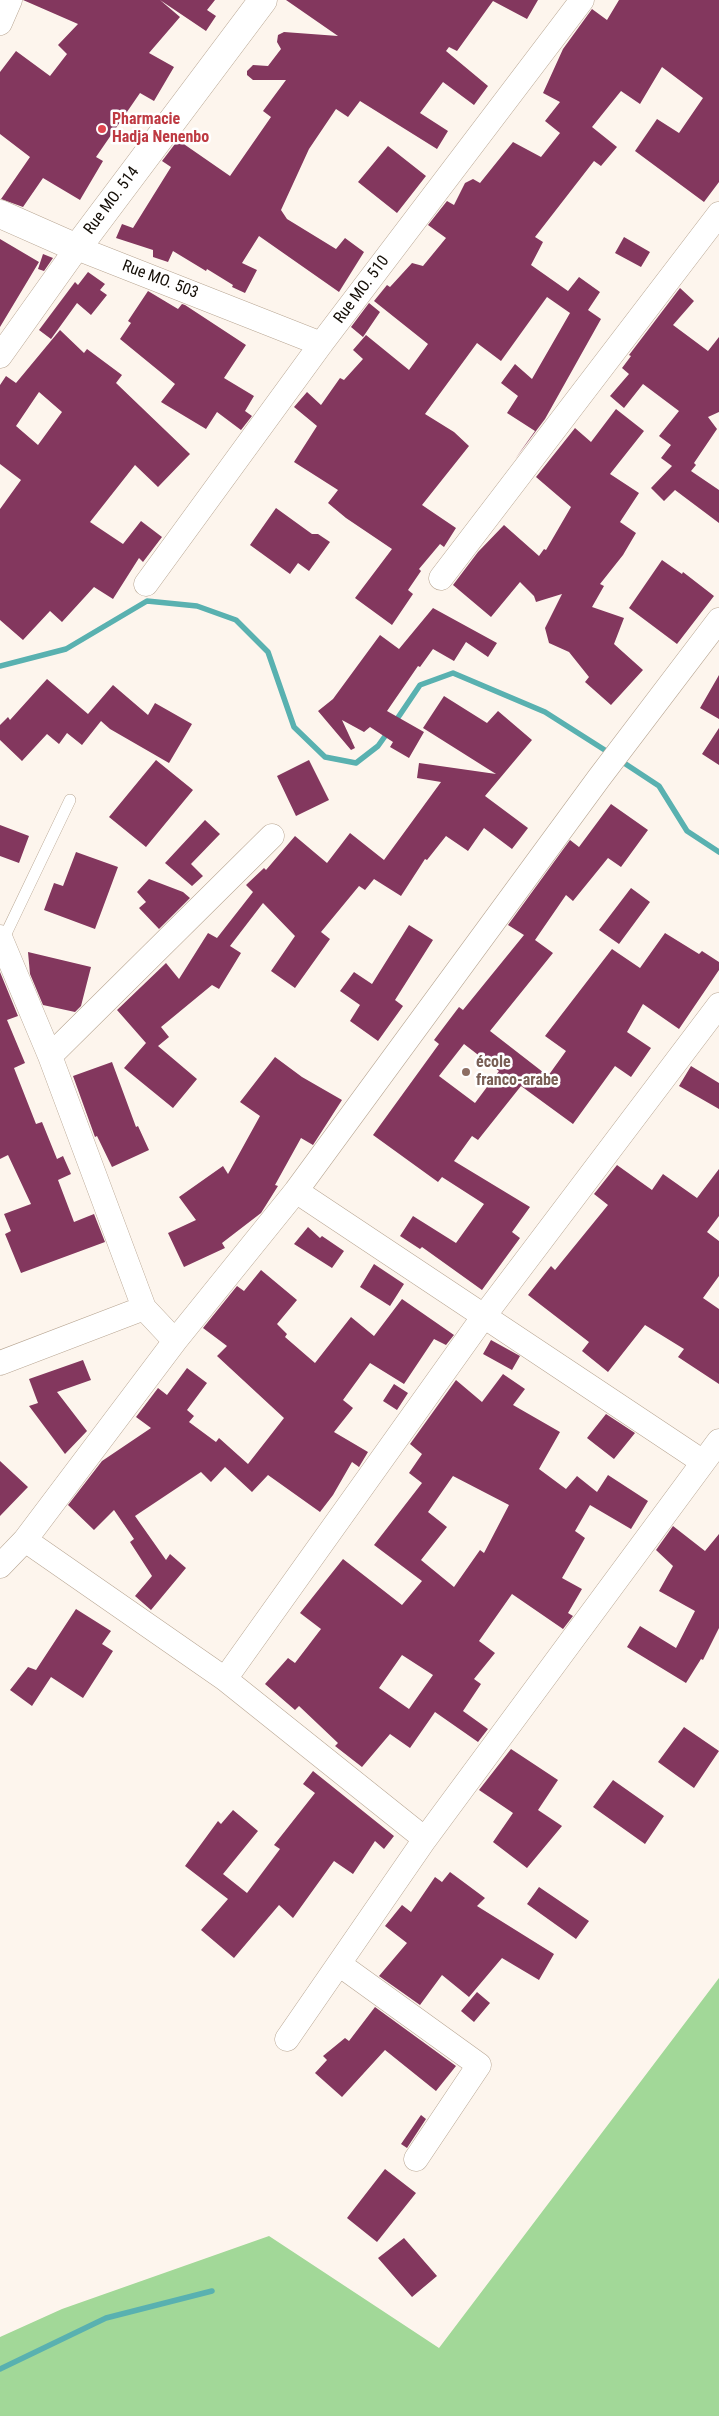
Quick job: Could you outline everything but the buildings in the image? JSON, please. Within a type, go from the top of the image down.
[{"type":"street","points":[[0,23],[10,0]]},
{"type":"street","name":"Rue MO. 514","points":[[0,356],[77,248],[263,0]]},
{"type":"street","name":"Rue MO. 510","points":[[146,584],[321,344],[582,0]]},
{"type":"street","name":"Rue MO. 503","points":[[0,214],[77,248],[321,344]]},
{"type":"street","points":[[441,578],[719,214]]},
{"type":"street","points":[[0,1566],[25,1540],[175,1341],[296,1191],[639,724],[719,620]]},
{"type":"street","points":[[50,1056],[272,836]]},
{"type":"street","points":[[1,939],[50,1056],[144,1308],[175,1341]]},
{"type":"street","points":[[225,1679],[484,1316],[719,1006]]},
{"type":"street","points":[[296,1191],[703,1462]]},
{"type":"street","points":[[0,1363],[144,1308]]},
{"type":"street","points":[[287,2039],[425,1839],[719,1441]]},
{"type":"street","points":[[25,1540],[225,1679],[425,1839]]},
{"type":"street","points":[[339,1964],[479,2065],[416,2158]]},
{"type":"lane","points":[[1,939],[70,800]]},
{"type":"green space","points":[[719,1978],[719,2416],[0,2416],[0,2337],[62,2309],[269,2236],[439,2348]]},
{"type":"waterway","points":[[0,666],[66,649],[147,601],[197,606],[236,620],[268,652],[294,727],[325,757],[356,763],[378,746],[388,732]]},
{"type":"waterway","points":[[395,722],[420,685],[453,673],[545,712],[611,754]]},
{"type":"waterway","points":[[618,759],[659,786],[687,831],[719,852]]},
{"type":"waterway","points":[[0,2369],[106,2318],[212,2291]]},
{"type":"place","name":"Pharmacie Hadja Nenenbo","points":[[102,129]]},
{"type":"place","name":"école franco-arabe","points":[[466,1072]]}]
